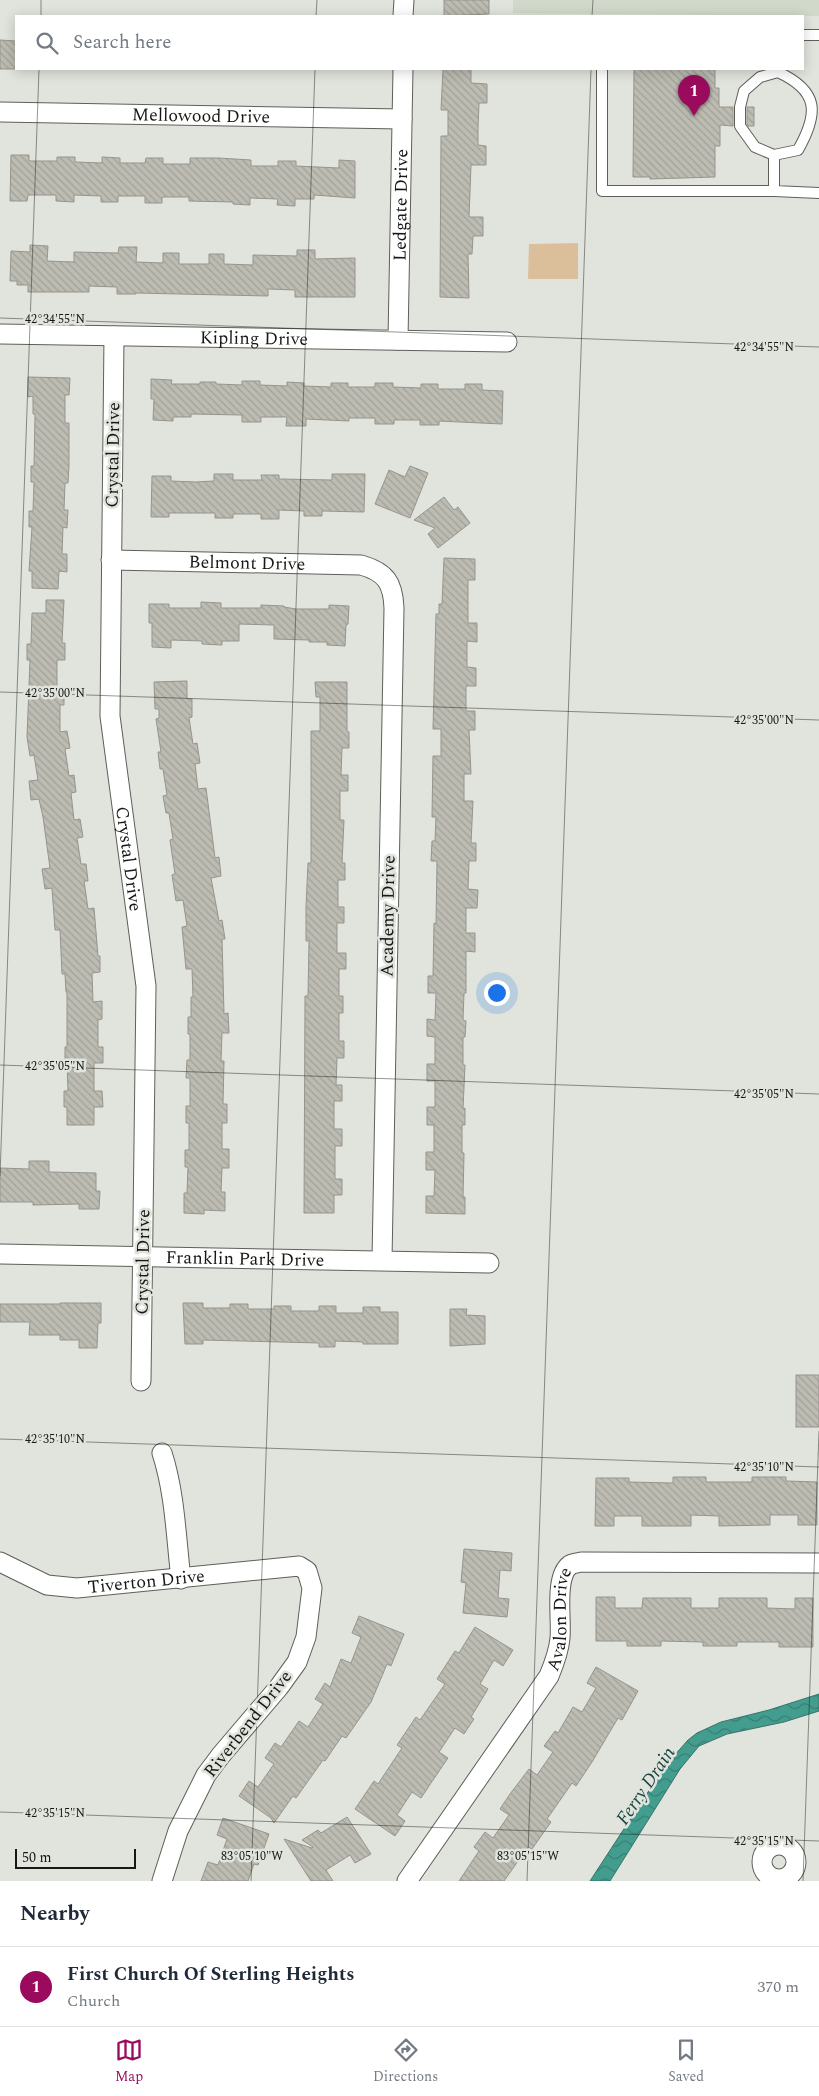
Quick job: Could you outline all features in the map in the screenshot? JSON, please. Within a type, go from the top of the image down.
[{"type":"street","points":[[403,15],[404,0]]},
{"type":"street","name":"Ledgate Drive","points":[[398,340],[403,70]]},
{"type":"street","name":"Mellowood Drive","points":[[0,112],[402,119]]},
{"type":"street","name":"Kipling Drive","points":[[0,334],[507,342]]},
{"type":"street","name":"Crystal Drive","points":[[114,336],[110,716],[146,986],[141,1381]]},
{"type":"street","name":"Belmont Drive","points":[[111,560],[361,565],[374,568],[382,574]]},
{"type":"street","name":"Academy Drive","points":[[382,574],[391,586],[394,608],[382,1260]]},
{"type":"street","name":"Franklin Park Drive","points":[[0,1254],[489,1263]]},
{"type":"street","points":[[162,1453],[167,1469],[173,1505],[181,1578]]},
{"type":"street","name":"Tiverton Drive","points":[[0,1562],[47,1585],[64,1588],[88,1588],[299,1566]]},
{"type":"street","name":"Avalon Drive","points":[[407,1881],[549,1676],[556,1661],[560,1640],[560,1583],[565,1571],[571,1564],[581,1562],[819,1563]]},
{"type":"street","name":"Riverbend Drive","points":[[162,1881],[178,1831],[206,1775],[279,1687],[296,1662],[306,1637],[312,1588],[307,1571],[299,1566]]},
{"type":"lane","points":[[804,35],[819,35]]},
{"type":"lane","points":[[602,70],[602,191],[774,191],[819,193]]},
{"type":"lane","points":[[778,70],[797,80],[804,87],[810,94],[818,113],[810,134],[798,150],[774,155],[755,147],[740,126],[740,107],[744,91],[760,77],[778,70]]},
{"type":"lane","points":[[774,155],[774,191]]},
{"type":"shaded area","points":[[513,0],[819,0],[819,16],[513,13]]},
{"type":"shaded area","points":[[578,243],[578,279],[528,279],[529,244]]},
{"type":"water","name":"Ferry Drain","points":[[819,1694],[819,1711],[784,1722],[727,1734],[699,1746],[680,1769],[610,1881],[590,1881],[665,1766],[688,1740],[697,1733],[721,1722],[769,1710]]},
{"type":"building","points":[[444,0],[489,0],[489,14],[444,15]]},
{"type":"building","points":[[0,40],[15,41],[15,69],[0,69]]},
{"type":"building","points":[[443,70],[471,70],[471,83],[487,84],[487,103],[479,103],[478,128],[478,145],[486,146],[486,165],[471,165],[469,217],[483,217],[483,236],[473,236],[472,254],[468,254],[469,298],[440,297],[441,136],[448,136],[448,110],[441,110]]},
{"type":"building","points":[[634,70],[715,70],[715,88],[719,88],[719,107],[733,107],[733,126],[720,125],[720,146],[715,146],[715,177],[650,179],[650,177],[633,177]]},
{"type":"building","points":[[747,107],[754,107],[754,126],[748,126],[747,124]]},
{"type":"building","points":[[11,155],[29,155],[29,161],[57,161],[57,157],[75,157],[75,162],[102,163],[102,157],[120,158],[120,163],[145,163],[146,158],[163,158],[163,164],[190,164],[190,158],[218,158],[251,160],[251,166],[278,166],[278,161],[296,161],[296,166],[339,168],[339,160],[355,161],[355,198],[314,195],[314,199],[295,199],[295,206],[277,205],[278,199],[250,198],[250,205],[233,204],[233,202],[189,201],[189,197],[162,197],[162,203],[145,203],[145,196],[118,196],[118,202],[101,202],[101,196],[74,195],[74,202],[56,201],[56,195],[28,195],[27,201],[10,201]]},
{"type":"building","points":[[30,245],[48,246],[47,261],[74,262],[74,252],[118,253],[119,247],[137,247],[136,262],[163,263],[163,253],[179,253],[179,264],[209,264],[209,254],[224,254],[224,264],[253,265],[253,255],[297,256],[297,250],[315,250],[315,259],[355,258],[355,297],[295,297],[295,290],[268,289],[268,296],[117,294],[117,287],[89,286],[89,292],[28,292],[28,285],[17,285],[17,281],[10,281],[11,251],[30,252]]},
{"type":"building","points":[[28,377],[70,378],[69,395],[65,395],[65,423],[69,423],[69,465],[68,483],[65,483],[64,510],[68,510],[67,528],[63,527],[62,554],[67,554],[67,572],[59,571],[58,589],[32,588],[32,571],[29,571],[32,527],[29,527],[29,511],[33,511],[34,482],[31,482],[31,466],[34,466],[35,414],[33,414],[33,396],[28,397]]},
{"type":"building","points":[[151,379],[172,380],[171,384],[216,382],[216,384],[242,385],[242,381],[260,381],[260,385],[287,386],[287,382],[304,383],[304,386],[331,387],[331,383],[348,383],[348,387],[375,387],[375,383],[393,383],[393,387],[421,388],[421,384],[438,384],[438,389],[465,389],[465,384],[482,384],[482,390],[503,391],[502,424],[439,421],[439,425],[420,425],[420,420],[394,420],[394,424],[375,424],[375,418],[349,418],[349,421],[306,419],[306,426],[286,426],[287,417],[261,417],[261,422],[242,422],[242,415],[191,414],[191,417],[173,417],[173,421],[153,420],[154,399],[151,399]]},
{"type":"building","points":[[410,466],[428,473],[410,518],[375,504],[389,470],[405,477]]},
{"type":"building","points":[[214,474],[233,474],[233,480],[262,480],[261,475],[279,475],[279,479],[332,480],[332,474],[365,474],[364,512],[322,511],[322,516],[304,516],[304,511],[279,510],[279,519],[261,519],[261,514],[233,514],[233,518],[215,518],[215,513],[169,513],[169,517],[151,517],[152,476],[171,476],[171,481],[196,482],[214,481]]},
{"type":"building","points":[[444,497],[454,510],[458,507],[470,523],[438,548],[428,534],[435,528],[414,520]]},
{"type":"building","points":[[444,558],[475,559],[475,580],[468,580],[468,623],[477,623],[477,642],[467,641],[467,667],[476,668],[476,686],[466,686],[466,711],[475,711],[475,730],[469,730],[471,774],[464,774],[464,801],[473,801],[471,843],[476,843],[476,861],[469,861],[468,889],[478,890],[477,908],[466,908],[466,933],[475,933],[475,952],[466,951],[466,993],[464,993],[463,1020],[466,1021],[465,1037],[463,1037],[463,1065],[465,1065],[463,1109],[465,1108],[465,1125],[462,1125],[462,1153],[464,1153],[463,1197],[465,1197],[465,1214],[426,1213],[426,1196],[434,1196],[435,1170],[426,1170],[426,1152],[434,1152],[434,1125],[427,1125],[427,1107],[435,1107],[435,1081],[427,1081],[427,1064],[435,1064],[435,1037],[427,1036],[427,1019],[435,1020],[436,993],[428,993],[428,976],[433,976],[434,923],[436,924],[437,861],[431,861],[432,841],[435,841],[436,817],[432,817],[433,756],[441,756],[441,729],[433,729],[436,614],[439,614],[439,604],[442,604]]},
{"type":"building","points":[[46,600],[64,600],[62,643],[65,643],[65,660],[57,660],[57,687],[64,688],[64,705],[60,705],[60,732],[67,731],[70,748],[65,749],[69,776],[74,775],[76,792],[71,793],[74,820],[80,819],[83,837],[77,838],[81,864],[86,864],[88,881],[84,881],[88,909],[94,908],[98,956],[100,956],[100,972],[92,973],[93,1002],[102,1001],[102,1019],[98,1020],[98,1047],[103,1047],[103,1063],[94,1063],[94,1091],[102,1091],[103,1107],[94,1107],[94,1125],[67,1125],[67,1107],[64,1107],[64,1091],[68,1091],[67,1063],[65,1063],[65,1047],[67,1047],[67,992],[65,974],[62,974],[60,930],[55,930],[52,888],[45,889],[42,869],[50,868],[43,817],[39,799],[31,800],[29,781],[38,780],[34,755],[30,756],[27,737],[30,660],[27,660],[27,644],[31,644],[32,613],[46,613]]},
{"type":"building","points":[[201,602],[221,603],[221,608],[261,608],[261,605],[284,606],[296,609],[329,609],[329,605],[349,606],[345,646],[327,645],[327,642],[309,642],[309,640],[274,639],[274,625],[239,624],[239,641],[222,641],[222,645],[202,644],[202,641],[171,640],[171,648],[152,647],[152,623],[149,623],[149,604],[169,604],[169,608],[201,608]]},
{"type":"building","points":[[187,681],[187,699],[192,699],[192,717],[189,718],[193,744],[197,743],[200,763],[195,764],[198,789],[206,788],[215,858],[219,857],[221,876],[211,878],[219,921],[222,920],[225,939],[222,939],[224,1014],[228,1013],[229,1033],[222,1033],[221,1061],[224,1061],[223,1104],[227,1104],[227,1123],[222,1123],[222,1149],[229,1149],[229,1168],[222,1168],[221,1192],[225,1192],[225,1211],[204,1210],[204,1214],[184,1213],[184,1193],[187,1193],[188,1167],[185,1167],[185,1150],[189,1150],[189,1123],[186,1123],[186,1106],[190,1106],[190,1078],[186,1078],[187,1060],[190,1060],[188,1017],[191,1017],[191,997],[193,997],[192,969],[186,969],[182,927],[187,926],[183,900],[176,901],[172,875],[175,874],[170,840],[173,839],[169,813],[166,813],[163,796],[167,795],[163,769],[160,769],[158,752],[161,752],[156,719],[159,718],[159,709],[155,709],[154,682]]},
{"type":"building","points":[[315,682],[347,682],[347,731],[349,732],[349,748],[342,748],[341,775],[348,775],[348,791],[340,791],[340,820],[344,820],[342,863],[345,863],[345,880],[338,880],[338,907],[344,907],[344,923],[337,923],[337,953],[346,953],[346,969],[339,969],[339,996],[343,996],[343,1013],[339,1013],[339,1041],[344,1041],[344,1058],[337,1058],[336,1085],[342,1085],[342,1101],[334,1101],[334,1129],[342,1129],[342,1146],[335,1146],[335,1179],[342,1179],[342,1195],[334,1195],[334,1213],[304,1213],[305,996],[308,996],[309,941],[306,941],[306,907],[308,863],[311,863],[311,731],[320,731],[320,697],[316,697]]},
{"type":"building","points":[[29,1161],[49,1161],[49,1172],[96,1173],[96,1191],[100,1191],[99,1209],[79,1209],[79,1204],[33,1205],[33,1202],[0,1202],[0,1168],[29,1169]]},
{"type":"building","points":[[101,1303],[101,1323],[98,1323],[97,1348],[79,1348],[79,1340],[60,1340],[60,1335],[29,1335],[30,1322],[0,1322],[0,1304]]},
{"type":"building","points":[[183,1303],[203,1303],[203,1308],[230,1308],[230,1304],[248,1304],[248,1309],[274,1309],[274,1306],[291,1306],[291,1311],[319,1311],[319,1306],[336,1306],[336,1313],[363,1313],[363,1307],[380,1307],[380,1312],[398,1312],[398,1344],[363,1344],[363,1342],[335,1341],[335,1347],[319,1347],[319,1343],[203,1340],[203,1344],[185,1344]]},
{"type":"building","points":[[450,1309],[467,1309],[466,1315],[485,1316],[485,1344],[450,1346]]},
{"type":"building","points":[[796,1375],[819,1375],[819,1427],[796,1427]]},
{"type":"building","points":[[673,1477],[706,1477],[706,1482],[752,1482],[752,1477],[786,1477],[786,1481],[817,1482],[817,1525],[798,1525],[798,1515],[770,1515],[770,1525],[719,1526],[719,1516],[691,1515],[691,1526],[642,1526],[642,1516],[614,1516],[614,1526],[595,1526],[596,1478],[629,1478],[629,1482],[673,1483]]},
{"type":"building","points":[[464,1549],[512,1553],[511,1571],[500,1570],[498,1598],[509,1599],[507,1617],[463,1613],[466,1583],[461,1582]]},
{"type":"building","points":[[596,1597],[615,1597],[615,1608],[642,1608],[643,1598],[691,1598],[691,1608],[719,1608],[719,1598],[767,1598],[767,1608],[795,1609],[795,1598],[813,1598],[813,1647],[779,1647],[779,1642],[737,1642],[737,1646],[703,1646],[703,1642],[661,1641],[661,1646],[627,1646],[627,1641],[596,1641]]},
{"type":"building","points":[[359,1616],[404,1634],[391,1666],[387,1664],[371,1702],[346,1738],[342,1736],[325,1761],[323,1760],[296,1798],[293,1796],[274,1823],[271,1818],[239,1796],[249,1781],[258,1787],[274,1764],[265,1758],[275,1743],[281,1747],[299,1721],[308,1727],[323,1704],[315,1699],[325,1683],[330,1687],[341,1659],[351,1663],[361,1637],[352,1633]]},
{"type":"building","points":[[475,1627],[513,1650],[503,1666],[494,1660],[480,1684],[488,1689],[471,1717],[474,1719],[464,1734],[455,1728],[439,1752],[448,1758],[421,1798],[412,1792],[397,1815],[405,1821],[395,1836],[355,1809],[374,1781],[378,1784],[402,1748],[397,1745],[416,1717],[420,1720],[445,1684],[437,1679],[455,1651],[459,1653]]},
{"type":"building","points":[[596,1667],[638,1691],[622,1720],[618,1718],[576,1786],[572,1783],[547,1819],[551,1822],[532,1849],[528,1847],[504,1881],[459,1881],[479,1851],[474,1847],[485,1832],[493,1838],[509,1815],[500,1809],[510,1794],[529,1769],[537,1775],[553,1752],[544,1746],[555,1731],[558,1733],[573,1707],[582,1712],[596,1688],[587,1683]]},
{"type":"building","points":[[347,1817],[371,1854],[355,1863],[350,1855],[326,1870],[333,1881],[311,1881],[284,1839],[312,1848],[302,1840],[318,1830],[321,1833]]},
{"type":"building","points":[[223,1818],[269,1834],[258,1865],[254,1864],[248,1881],[201,1881],[208,1862],[218,1865],[227,1839],[217,1835]]},
{"type":"place","name":"First Church Of Sterling Heights","points":[[694,116]]}]
